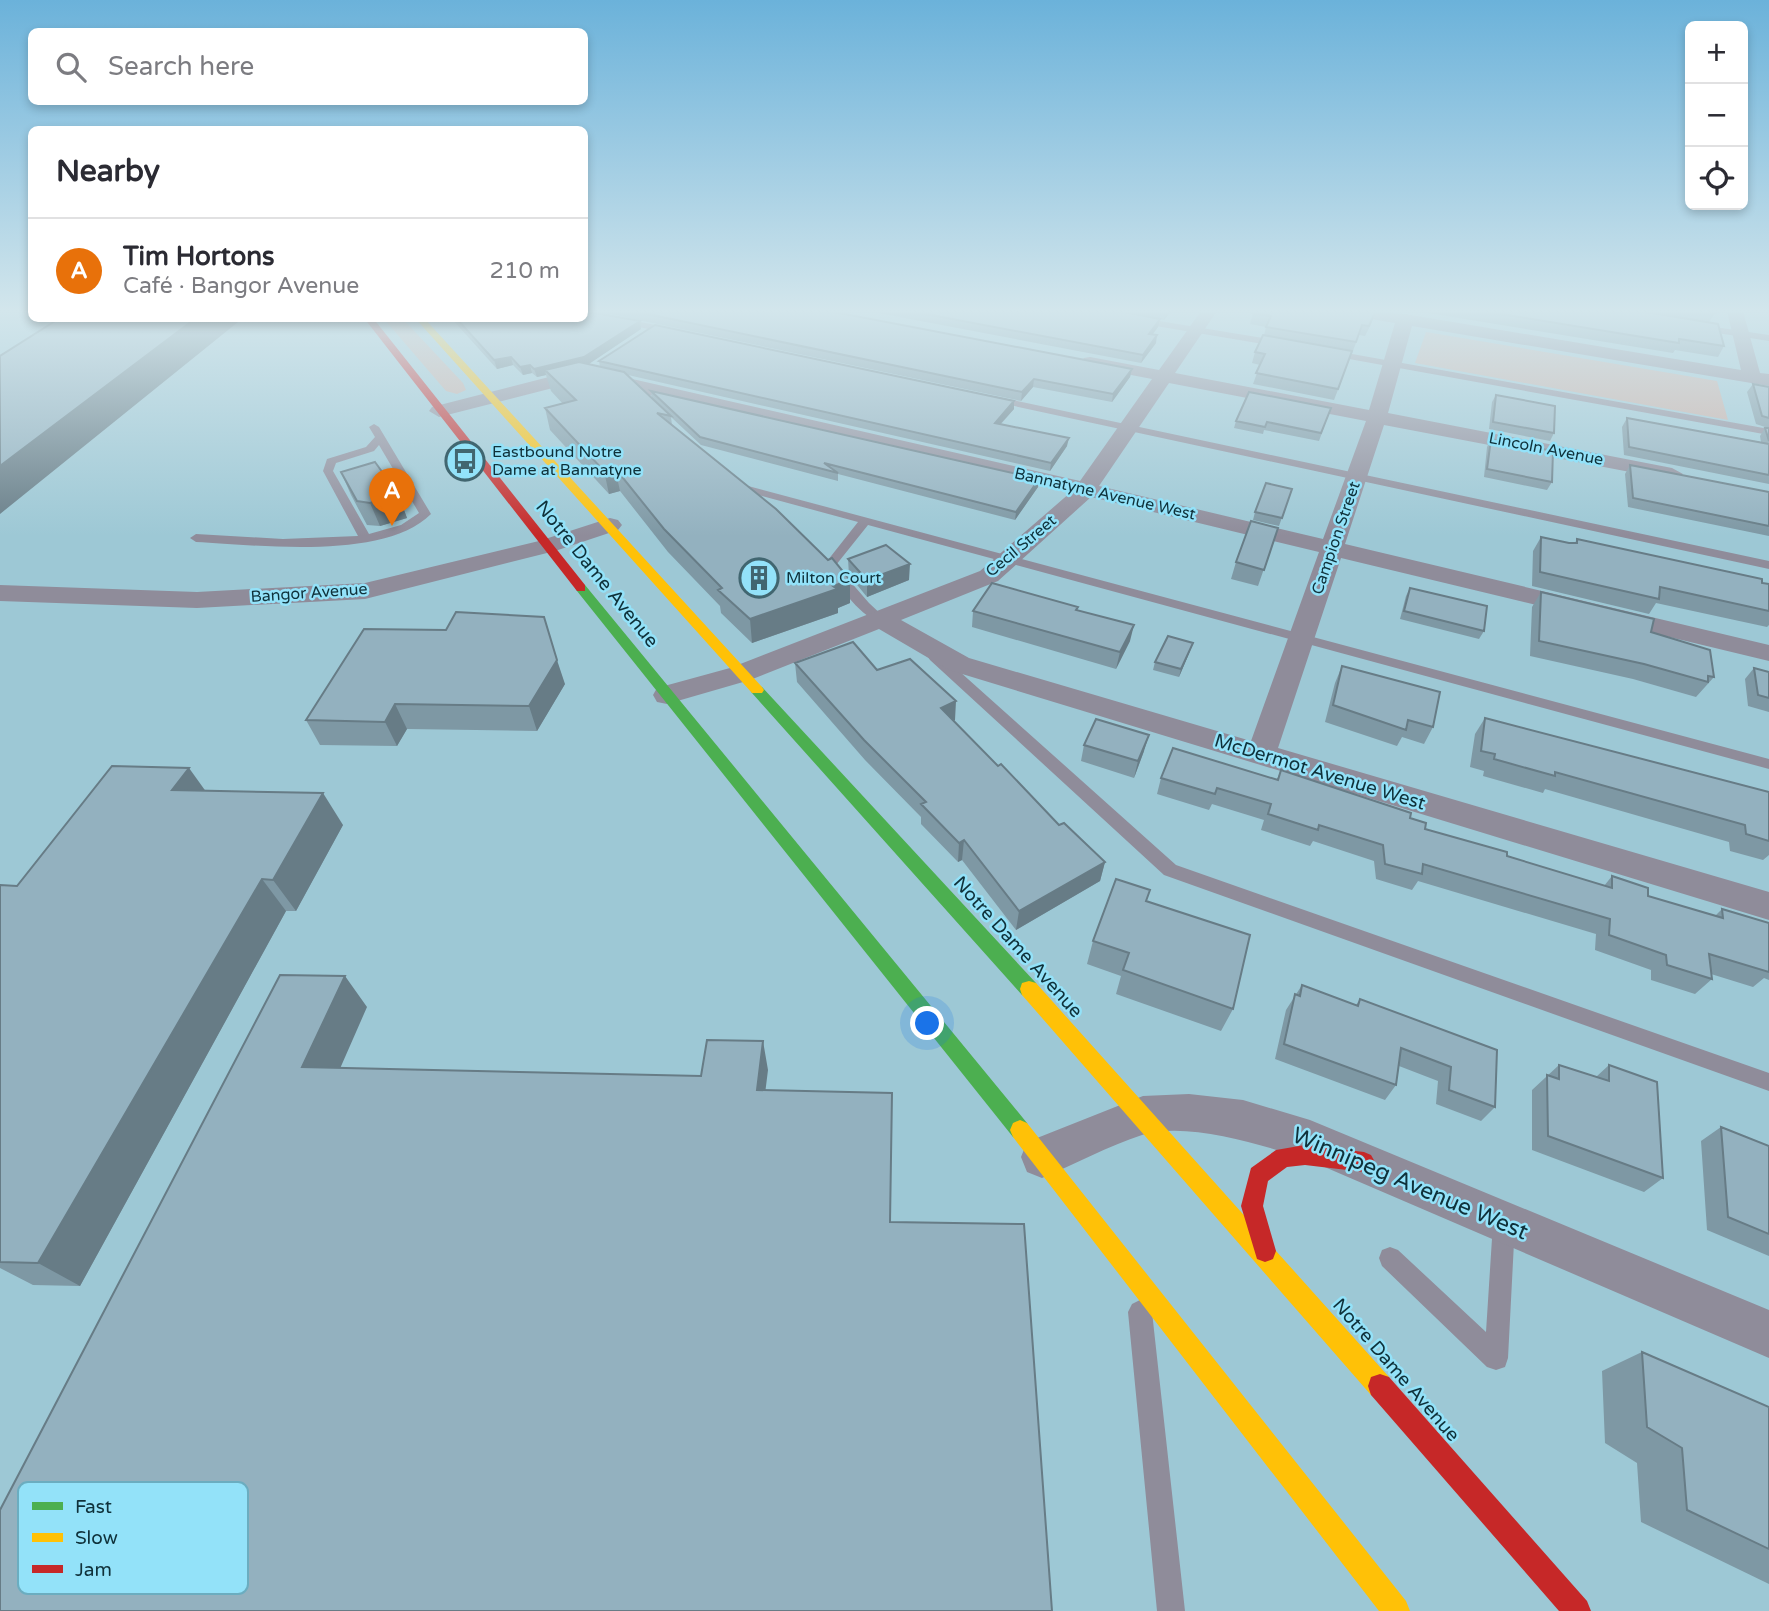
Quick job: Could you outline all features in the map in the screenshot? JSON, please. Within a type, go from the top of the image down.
[{"type":"main road","name":"Notre Dame Avenue","points":[[420,386],[1041,1157],[1396,1611]]},
{"type":"main road","name":"Notre Dame Avenue","points":[[482,386],[610,525],[740,674],[1143,1115],[1577,1611]]},
{"type":"main road","points":[[1266,1253],[1252,1206],[1259,1175],[1283,1157],[1305,1154],[1364,1162]]},
{"type":"street","name":"Bannatyne Avenue West","points":[[439,411],[531,386]]},
{"type":"street","name":"Bannatyne Avenue West","points":[[638,386],[1086,489],[1769,653]]},
{"type":"street","name":"Cecil Street","points":[[667,695],[740,674],[989,576],[1086,489],[1157,386]]},
{"type":"street","name":"Lincoln Avenue","points":[[1217,386],[1688,477]]},
{"type":"street","name":"Campion Street","points":[[1261,754],[1386,386]]},
{"type":"street","name":"Bangor Avenue","points":[[12,593],[197,600],[365,592],[547,546],[610,525]]},
{"type":"street","points":[[0,615],[12,593]]},
{"type":"street","name":"McDermot Avenue West","points":[[879,618],[959,664],[1769,906]]},
{"type":"street","name":"Winnipeg Avenue West","points":[[1041,1157],[1143,1115],[1189,1113],[1243,1119],[1310,1139],[1769,1334]]},
{"type":"lane","points":[[630,386],[647,402]]},
{"type":"lane","points":[[1511,386],[1769,432]]},
{"type":"lane","points":[[980,396],[1769,565]]},
{"type":"lane","points":[[196,538],[349,543],[366,539],[413,526],[425,514],[377,433],[370,449],[331,461],[328,471],[366,539]]},
{"type":"lane","points":[[725,476],[734,486],[1769,764]]},
{"type":"lane","points":[[865,521],[830,565],[864,606],[879,618]]},
{"type":"lane","points":[[919,643],[1170,870],[1769,1082]]},
{"type":"lane","points":[[1390,1258],[1496,1358],[1504,1223]]},
{"type":"lane","points":[[1136,1278],[1171,1611]]},
{"type":"shaded area","points":[[442,386],[464,386],[466,390],[457,394],[446,391]]},
{"type":"shaded area","points":[[1542,386],[1718,386],[1728,420]]},
{"type":"building","points":[[0,386],[106,386],[0,466]]},
{"type":"building","points":[[562,386],[639,386],[671,416],[657,413],[776,509],[828,560],[832,558],[850,580],[833,586],[837,589],[750,619],[718,590],[722,588],[664,529],[615,468],[604,471],[545,408],[576,400]]},
{"type":"building","points":[[711,386],[944,386],[1014,401],[995,423],[1069,438],[1051,463]]},
{"type":"building","points":[[994,386],[1027,386],[1022,392]]},
{"type":"building","points":[[1072,386],[1119,386],[1113,394]]},
{"type":"building","points":[[1754,386],[1769,387],[1769,418],[1762,416]]},
{"type":"building","points":[[651,391],[1039,479],[1016,512],[824,463],[838,473],[700,437]]},
{"type":"building","points":[[1249,392],[1331,408],[1321,433],[1267,422],[1265,427],[1236,421]]},
{"type":"building","points":[[1496,395],[1555,406],[1554,433],[1493,422]]},
{"type":"building","points":[[1627,418],[1769,444],[1769,475],[1629,447]]},
{"type":"building","points":[[1491,439],[1553,451],[1552,482],[1487,469]]},
{"type":"building","points":[[375,462],[398,494],[370,503],[357,501],[341,472]]},
{"type":"building","points":[[1630,465],[1769,492],[1769,526],[1633,498]]},
{"type":"building","points":[[1266,483],[1292,489],[1282,518],[1255,512]]},
{"type":"building","points":[[1251,521],[1278,528],[1264,570],[1236,562]]},
{"type":"building","points":[[1541,537],[1569,543],[1577,543],[1577,539],[1762,579],[1762,583],[1769,584],[1769,611],[1660,587],[1659,599],[1540,572]]},
{"type":"building","points":[[886,545],[910,564],[867,580],[848,559]]},
{"type":"building","points":[[992,583],[1134,625],[1120,652],[973,611]]},
{"type":"building","points":[[1410,588],[1487,606],[1484,631],[1404,611]]},
{"type":"building","points":[[1541,592],[1654,619],[1651,632],[1710,650],[1714,677],[1708,676],[1708,682],[1644,664],[1539,641]]},
{"type":"building","points":[[456,612],[544,617],[557,660],[529,706],[395,704],[385,722],[306,720],[364,629],[446,630]]},
{"type":"building","points":[[1168,636],[1193,643],[1181,669],[1155,662]]},
{"type":"building","points":[[853,642],[877,670],[910,659],[956,701],[941,708],[998,766],[1001,764],[1059,825],[1064,823],[1105,862],[1019,911],[964,840],[959,843],[921,804],[926,802],[864,740],[795,663]]},
{"type":"building","points":[[1342,666],[1440,692],[1433,727],[1408,720],[1406,730],[1333,705]]},
{"type":"building","points":[[1754,668],[1769,672],[1769,698],[1758,695]]},
{"type":"building","points":[[1485,718],[1769,792],[1769,841],[1746,834],[1745,825],[1555,772],[1555,776],[1494,759],[1495,754],[1481,751]]},
{"type":"building","points":[[1096,719],[1149,735],[1138,761],[1084,745]]},
{"type":"building","points":[[1173,748],[1278,780],[1281,770],[1411,813],[1410,818],[1426,823],[1425,829],[1507,852],[1507,856],[1612,888],[1612,876],[1648,888],[1648,896],[1723,918],[1722,909],[1769,923],[1769,972],[1709,954],[1712,979],[1667,965],[1666,955],[1609,935],[1610,919],[1423,864],[1422,874],[1385,864],[1383,845],[1319,825],[1318,830],[1268,814],[1271,804],[1217,788],[1215,794],[1161,778]]},
{"type":"building","points":[[112,766],[189,768],[172,790],[323,793],[273,880],[262,879],[38,1263],[0,1262],[0,885],[17,886]]},
{"type":"building","points":[[1116,879],[1150,890],[1146,901],[1250,935],[1233,1009],[1123,970],[1129,953],[1093,941]]},
{"type":"building","points":[[280,975],[345,976],[302,1067],[701,1076],[707,1040],[763,1041],[757,1090],[892,1093],[890,1222],[1024,1224],[1052,1611],[0,1611],[0,1510]]},
{"type":"building","points":[[1302,985],[1358,1006],[1360,999],[1497,1050],[1495,1107],[1449,1090],[1451,1067],[1401,1048],[1396,1085],[1284,1044],[1295,994],[1300,996]]},
{"type":"building","points":[[1559,1065],[1609,1081],[1609,1065],[1657,1082],[1663,1178],[1548,1136],[1547,1075],[1559,1079]]},
{"type":"building","points":[[1721,1127],[1769,1146],[1769,1234],[1728,1217]]},
{"type":"building","points":[[1642,1352],[1769,1407],[1769,1549],[1687,1510],[1682,1448],[1647,1427]]},
{"type":"traffic: fast","points":[[581,588],[1020,1130]]},
{"type":"traffic: fast","points":[[757,690],[1029,989]]},
{"type":"traffic: slow","points":[[481,386],[757,690]]},
{"type":"traffic: slow","points":[[1029,989],[1380,1386]]},
{"type":"traffic: slow","points":[[1020,1130],[1396,1611]]},
{"type":"traffic: jam","points":[[422,386],[581,588]]},
{"type":"traffic: jam","points":[[1265,1251],[1252,1206],[1259,1175],[1283,1157],[1305,1155],[1364,1162]]},
{"type":"traffic: jam","points":[[1380,1386],[1577,1611]]},
{"type":"place","name":"Eastbound Notre Dame at Bannatyne","points":[[465,461]]},
{"type":"place","name":"Tim Hortons","points":[[392,526]]},
{"type":"place","name":"Milton Court","points":[[759,578]]}]
